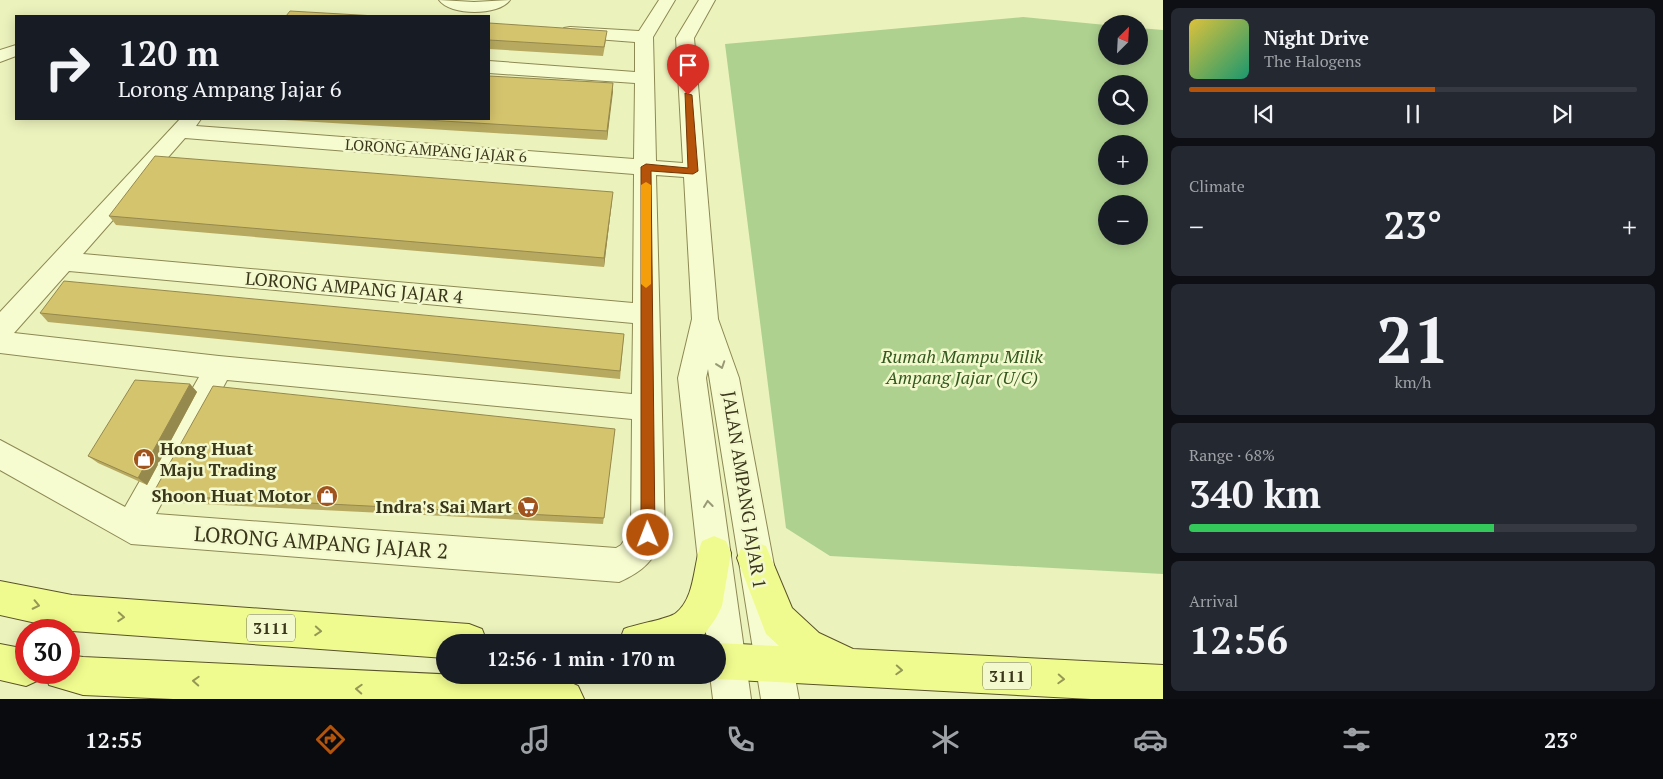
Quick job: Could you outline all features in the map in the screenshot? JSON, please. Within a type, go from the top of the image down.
[{"type":"main road","points":[[667,634],[686,629],[704,606],[714,553]]},
{"type":"main road","points":[[754,558],[779,621],[806,646],[850,667]]},
{"type":"main road","name":"3111","points":[[0,598],[72,613],[436,640]]},
{"type":"main road","name":"3111","points":[[726,661],[1163,684]]},
{"type":"main road","points":[[0,662],[15,665]]},
{"type":"main road","points":[[80,675],[565,699]]},
{"type":"street","points":[[447,0],[463,7],[476,8],[490,6],[502,0]]},
{"type":"street","points":[[185,125],[0,331],[3,344],[219,368],[647,408],[644,36],[667,0]]},
{"type":"street","name":"JALAN AMPANG JAJAR 1","points":[[707,0],[685,38],[705,319],[725,378],[754,558],[780,699]]},
{"type":"street","points":[[557,31],[644,36]]},
{"type":"street","points":[[0,56],[15,50]]},
{"type":"street","points":[[490,67],[643,78]]},
{"type":"street","name":"LORONG AMPANG JAJAR 6","points":[[185,125],[693,171]]},
{"type":"street","name":"LORONG AMPANG JAJAR 4","points":[[63,261],[646,314]]},
{"type":"street","name":"JALAN AMPANG JAJAR 1","points":[[705,319],[692,378],[714,553],[720,634]]},
{"type":"street","points":[[131,528],[219,368]]},
{"type":"street","name":"LORONG AMPANG JAJAR 2","points":[[0,454],[131,528],[619,565],[633,557],[648,535],[647,408]]},
{"type":"street","name":"JALAN AMPANG JAJAR 1","points":[[726,676],[732,699]]},
{"type":"green space","name":"Rumah Mampu Milik Ampang Jajar (U/C)","points":[[1023,17],[1098,24],[1098,65],[1148,65],[1148,29],[1163,30],[1163,574],[830,556],[786,528],[725,44]]},
{"type":"building","points":[[290,11],[359,15],[287,15]]},
{"type":"building","points":[[490,23],[607,31],[604,47],[490,40]]},
{"type":"building","points":[[490,76],[613,83],[607,131],[426,120],[490,120]]},
{"type":"building","points":[[155,156],[613,192],[604,258],[109,216]]},
{"type":"building","points":[[64,281],[624,334],[620,371],[40,313]]},
{"type":"building","points":[[135,380],[190,384],[138,478],[88,456]]},
{"type":"building","points":[[213,386],[615,429],[604,518],[152,495]]},
{"type":"slow traffic","points":[[646,185],[646,284]]},
{"type":"place","name":"Hong Huat Maju Trading","points":[[144,459]]},
{"type":"place","name":"Shoon Huat Motor","points":[[327,496]]},
{"type":"place","name":"Indra's Sai Mart","points":[[528,507]]},
{"type":"route","points":[[648,535],[646,167],[693,171],[688,95]]}]
